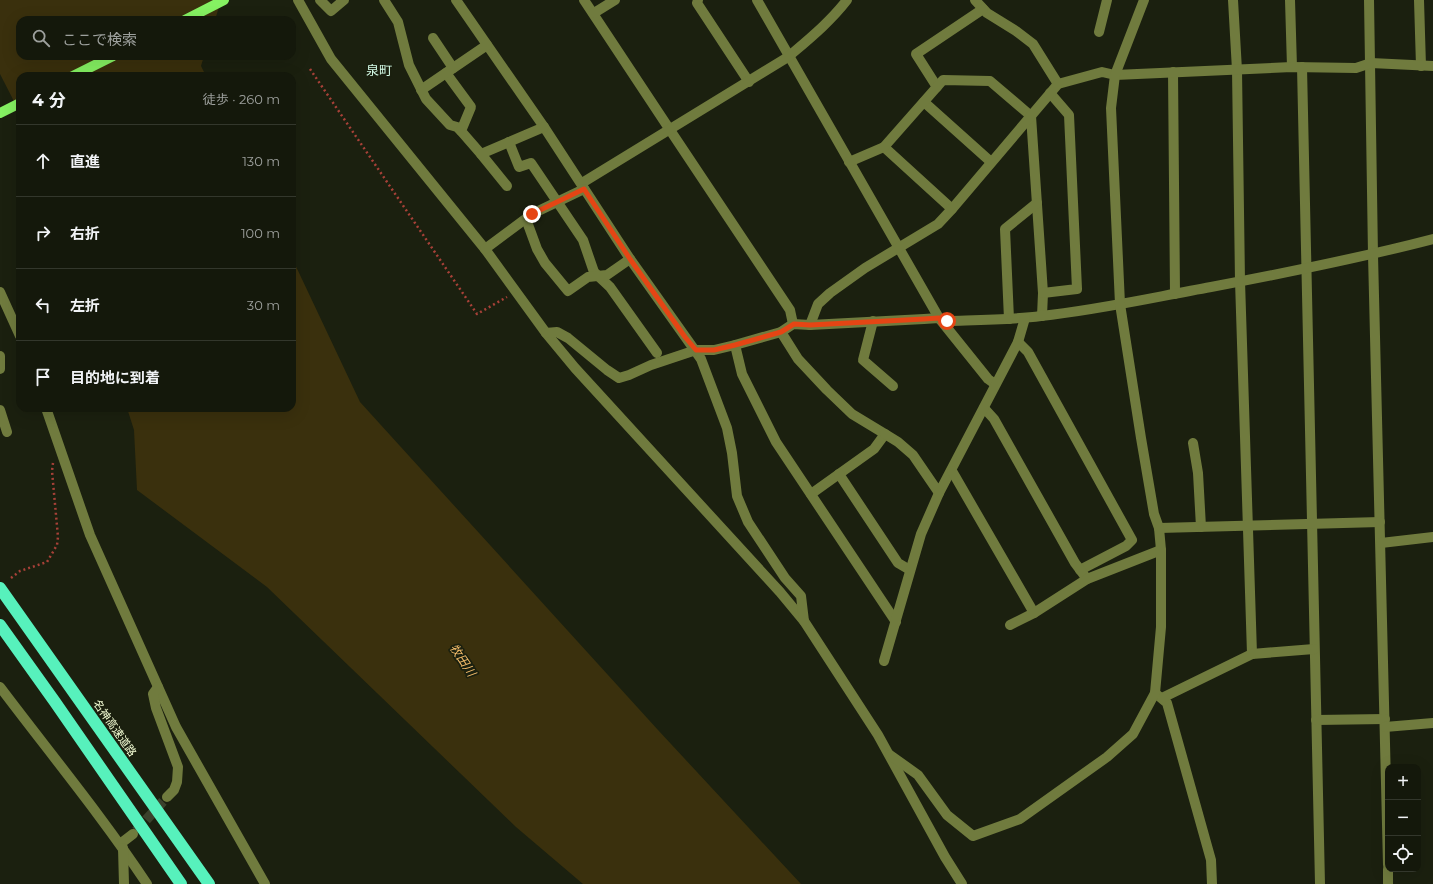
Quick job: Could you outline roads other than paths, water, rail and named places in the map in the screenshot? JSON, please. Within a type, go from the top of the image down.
[{"type":"highway","name":"名神高速道路","points":[[0,588],[209,884]]},
{"type":"highway","points":[[0,626],[55,702],[180,884]]},
{"type":"main road","points":[[192,16],[224,0]]},
{"type":"main road","points":[[81,72],[105,60]]},
{"type":"main road","points":[[0,113],[16,105]]},
{"type":"street","points":[[298,0],[331,59],[484,249],[546,333],[575,368],[780,592],[804,621],[878,735],[945,857],[962,884]]},
{"type":"street","points":[[320,0],[331,11],[344,0]]},
{"type":"street","points":[[384,0],[398,22],[406,55],[426,100],[450,125],[461,131],[507,186]]},
{"type":"street","points":[[456,0],[544,127],[630,259],[685,337],[696,350],[701,359],[726,428],[732,453],[737,496],[748,522],[785,578],[801,596],[804,621]]},
{"type":"street","points":[[584,0],[790,310],[794,324]]},
{"type":"street","points":[[594,13],[615,0]]},
{"type":"street","points":[[698,0],[697,3],[707,20],[748,82]]},
{"type":"street","points":[[756,0],[939,318],[988,379],[995,384]]},
{"type":"street","points":[[484,249],[532,214],[558,202],[788,57],[818,32],[840,10],[847,0]]},
{"type":"street","points":[[975,0],[987,13],[1016,31],[1033,44],[1058,84]]},
{"type":"street","points":[[1098,32],[1107,0]]},
{"type":"street","points":[[888,753],[918,775],[947,815],[973,836],[1020,819],[1107,757],[1133,734],[1158,696],[1161,627],[1161,550],[1159,528],[1154,514],[1120,304],[1111,108],[1115,75],[1144,0]]},
{"type":"street","points":[[1234,0],[1237,70],[1240,281],[1252,654]]},
{"type":"street","points":[[1290,0],[1297,67],[1305,268],[1320,884]]},
{"type":"street","points":[[1369,0],[1373,255],[1387,836]]},
{"type":"street","points":[[1419,0],[1420,66]]},
{"type":"street","points":[[937,87],[916,54],[983,9]]},
{"type":"street","points":[[433,38],[471,107],[461,131]]},
{"type":"street","points":[[421,90],[439,76],[450,71],[487,45]]},
{"type":"street","points":[[810,325],[818,304],[830,293],[865,268],[938,224],[1058,84],[1102,72],[1115,75],[1297,67],[1356,68],[1371,63],[1433,66]]},
{"type":"street","points":[[1173,72],[1175,294]]},
{"type":"street","points":[[849,162],[884,147],[943,80],[990,81],[1031,116],[1043,293],[1042,316]]},
{"type":"street","points":[[1043,293],[1077,289],[1069,115],[1050,93]]},
{"type":"street","points":[[924,102],[991,162]]},
{"type":"street","points":[[481,154],[544,127]]},
{"type":"street","points":[[509,142],[520,167],[531,163],[583,240],[594,272],[610,287],[657,353]]},
{"type":"street","points":[[884,147],[952,209]]},
{"type":"street","points":[[1009,319],[1005,229],[1037,203]]},
{"type":"street","points":[[526,219],[545,263],[568,291],[588,277],[607,275],[630,259]]},
{"type":"street","points":[[546,333],[557,332],[568,338],[619,378],[652,364],[696,350],[714,350],[735,345],[781,332],[794,324],[810,325],[939,318],[947,321],[1009,319],[1042,316],[1175,294],[1373,255],[1433,239]]},
{"type":"street","points":[[0,292],[16,327]]},
{"type":"street","points":[[884,661],[921,534],[995,384],[1018,342],[1025,318]]},
{"type":"street","points":[[873,321],[863,360],[893,386]]},
{"type":"street","points":[[781,332],[798,359],[827,390],[852,414],[898,442],[913,455],[940,493]]},
{"type":"street","points":[[1018,342],[1028,352],[1132,540],[1126,546],[1080,570]]},
{"type":"street","points":[[735,345],[742,374],[776,442],[896,622]]},
{"type":"street","points":[[0,356],[0,370]]},
{"type":"street","points":[[984,408],[994,419],[1075,563],[1087,579]]},
{"type":"street","points":[[0,410],[7,432]]},
{"type":"street","points":[[47,412],[90,535],[176,727],[265,884]]},
{"type":"street","points":[[810,494],[874,449],[885,434]]},
{"type":"street","points":[[1193,443],[1198,473],[1201,527]]},
{"type":"street","points":[[952,471],[1034,613]]},
{"type":"street","points":[[839,474],[898,563],[910,570]]},
{"type":"street","points":[[1159,528],[1380,522]]},
{"type":"street","points":[[1381,543],[1433,537]]},
{"type":"street","points":[[1010,625],[1034,613],[1087,579],[1161,550]]},
{"type":"street","points":[[1158,696],[1252,654],[1314,649]]},
{"type":"street","points":[[0,687],[121,846],[147,884]]},
{"type":"street","points":[[158,687],[153,694],[156,708],[178,767],[177,782],[174,790],[167,797]]},
{"type":"street","points":[[1158,696],[1168,703],[1211,860],[1212,884]]},
{"type":"street","points":[[1316,720],[1385,723],[1433,723]]},
{"type":"street","points":[[124,884],[121,846],[133,834]]},
{"type":"street","points":[[1388,872],[1388,884]]},
{"type":"water","points":[[0,0],[221,0],[216,16],[16,16],[16,60],[203,60],[201,66],[204,72],[16,72],[16,105],[0,74]]},
{"type":"water","name":"牧田川","points":[[296,266],[360,402],[658,730],[801,884],[583,884],[516,827],[267,587],[137,490],[134,430],[128,412],[296,412]]},
{"type":"tunnel","points":[[136,831],[167,797]]},
{"type":"district","name":"泉町","points":[[379,70]]}]
